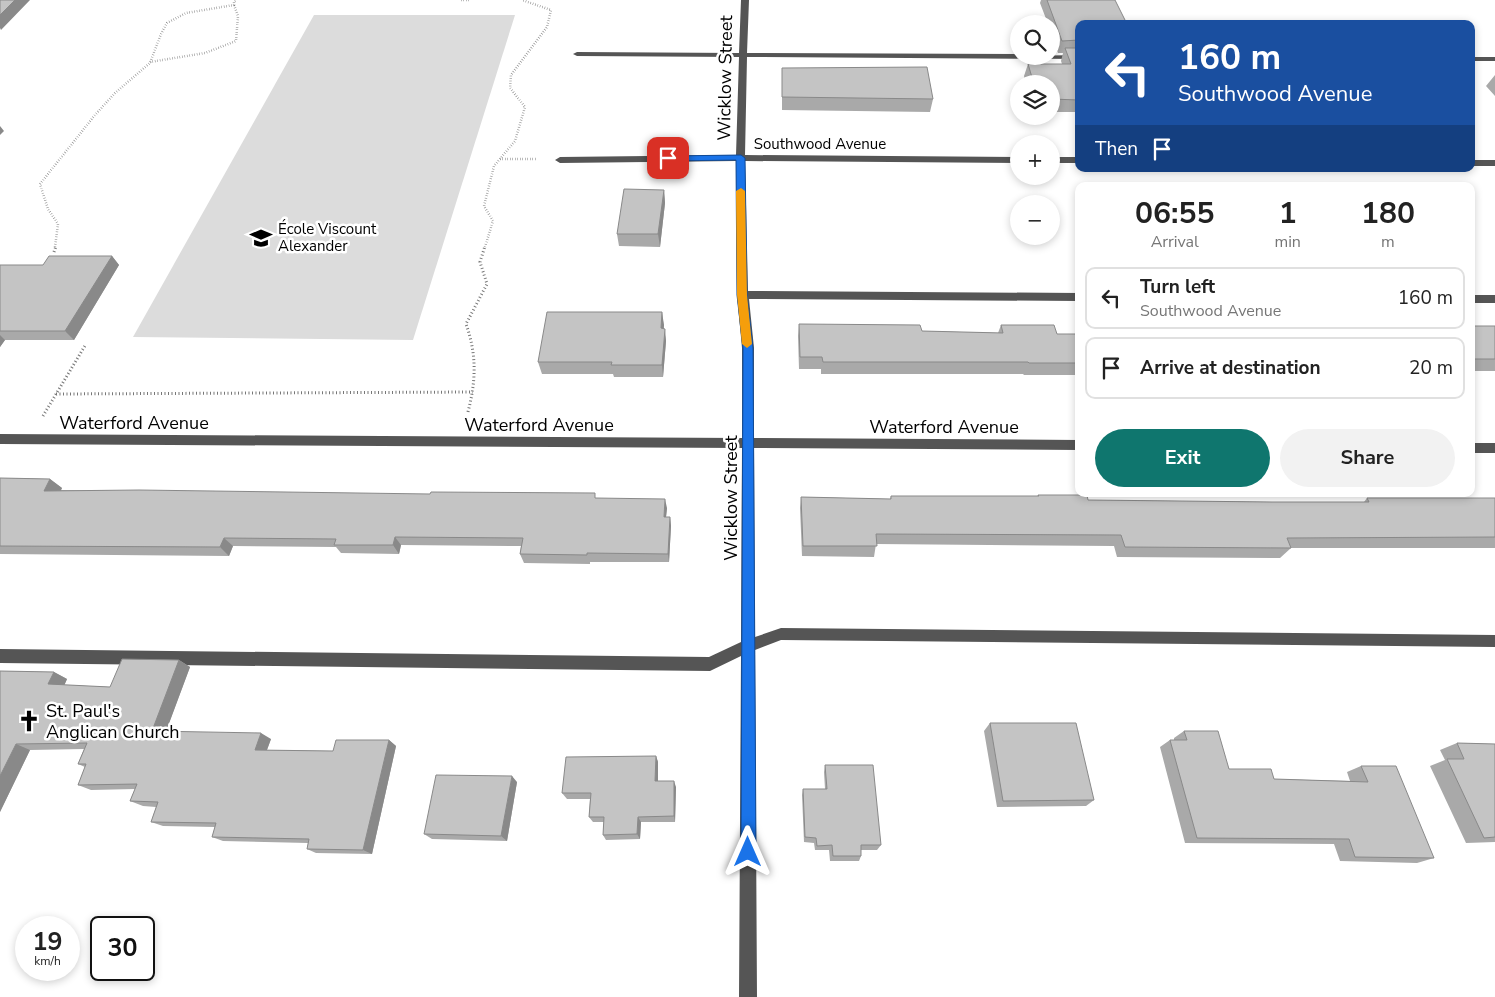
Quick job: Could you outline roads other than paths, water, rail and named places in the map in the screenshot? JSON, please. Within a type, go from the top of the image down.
[{"type":"street","name":"Wicklow Street","points":[[745,0],[741,158],[742,295],[748,348],[748,997]]},
{"type":"street","points":[[577,54],[1075,57]]},
{"type":"street","points":[[1475,59],[1495,59]]},
{"type":"street","name":"Southwood Avenue","points":[[560,160],[741,158],[1010,160]]},
{"type":"street","points":[[1060,160],[1075,160]]},
{"type":"street","points":[[1475,163],[1495,163]]},
{"type":"street","points":[[742,295],[1075,297]]},
{"type":"street","points":[[1475,299],[1495,299]]},
{"type":"street","name":"Waterford Avenue","points":[[0,439],[1075,445]]},
{"type":"street","points":[[1475,448],[1495,448]]},
{"type":"street","points":[[0,656],[710,664],[748,646],[781,634],[1495,641]]},
{"type":"place","name":"École Viscount Alexander","points":[[261,238]]},
{"type":"place","name":"St. Paul's Anglican Church","points":[[29,721]]}]
